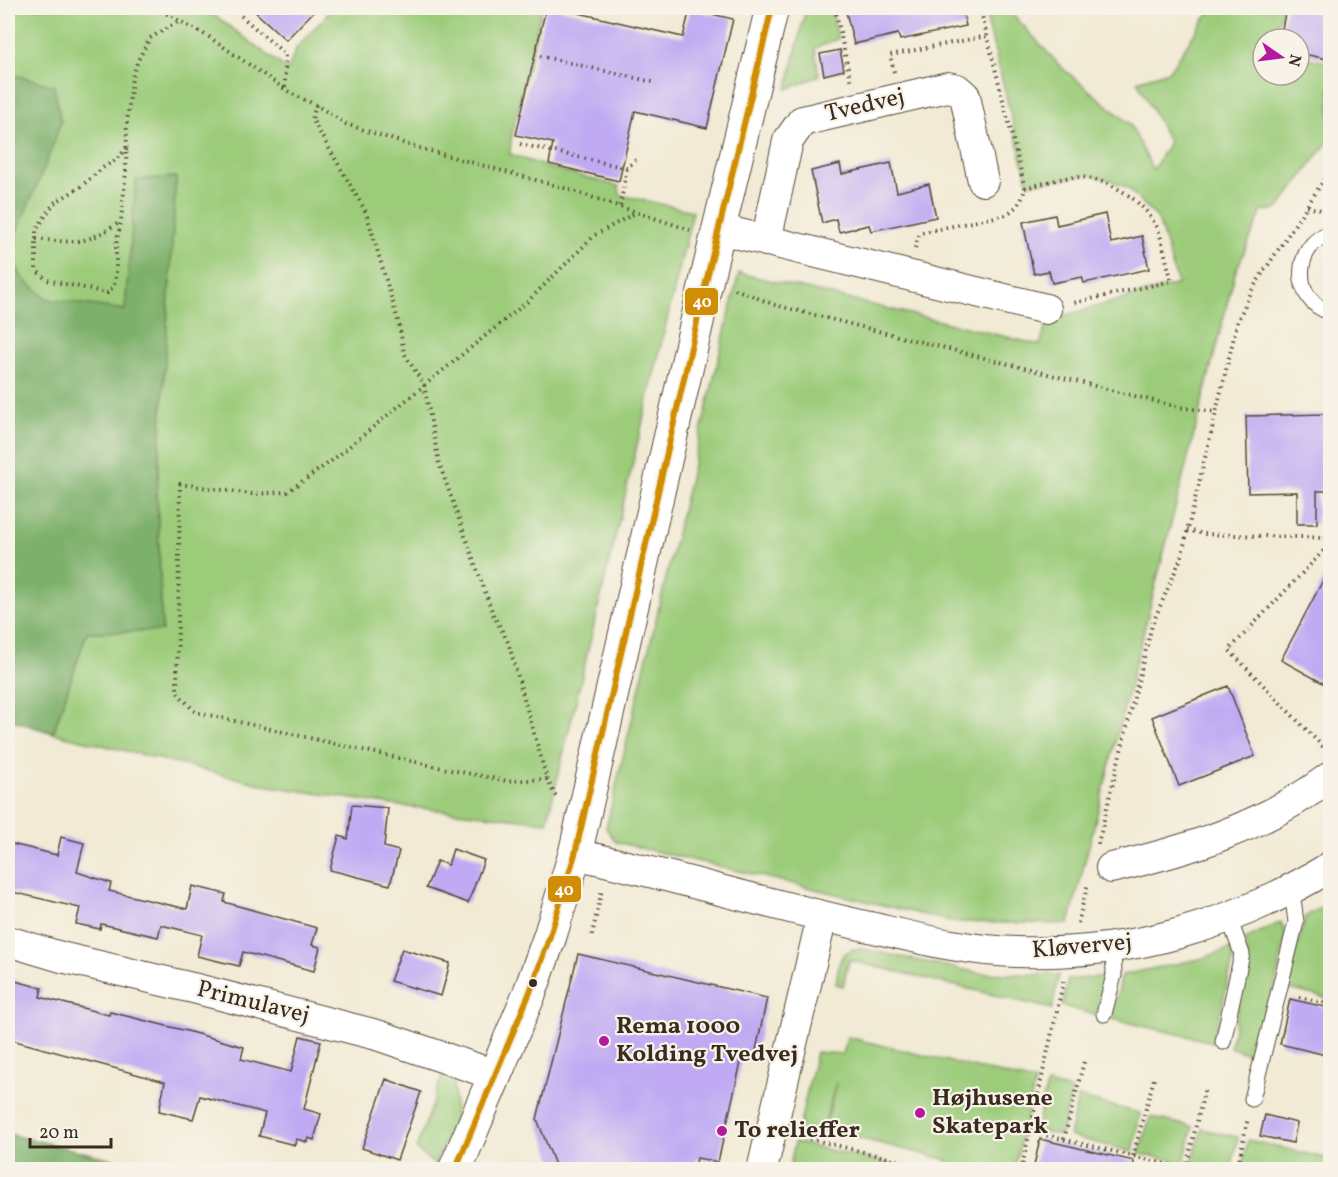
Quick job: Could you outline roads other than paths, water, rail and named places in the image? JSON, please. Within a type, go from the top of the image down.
[{"type":"street","points":[[455,1170],[533,983],[575,854],[707,278],[772,8]]},
{"type":"street","name":"Tvedvej","points":[[766,241],[788,141],[802,121],[948,87],[957,89],[965,96],[982,181]]},
{"type":"street","points":[[718,234],[766,241],[1046,309]]},
{"type":"street","points":[[1099,864],[1158,857],[1208,842],[1240,829],[1307,794],[1330,777]]},
{"type":"street","name":"Kløvervej","points":[[575,854],[822,917],[960,948],[1015,952],[1071,952],[1113,947],[1184,933],[1229,918],[1292,891],[1330,867]]},
{"type":"street","points":[[762,1170],[822,917]]},
{"type":"street","name":"Primulavej","points":[[8,941],[61,957],[377,1035],[495,1075]]},
{"type":"lane","points":[[1330,233],[1316,240],[1307,250],[1300,273],[1307,294],[1314,303],[1330,312]]},
{"type":"lane","points":[[1252,1099],[1296,922],[1292,891]]},
{"type":"lane","points":[[1222,1042],[1242,954],[1229,918]]},
{"type":"lane","points":[[1104,1014],[1114,975],[1113,947]]},
{"type":"place","name":"Rema 1000 Kolding Tvedvej","points":[[604,1041]]},
{"type":"place","name":"Højhusene Skatepark","points":[[920,1113]]},
{"type":"place","name":"To relieffer","points":[[722,1131]]}]
